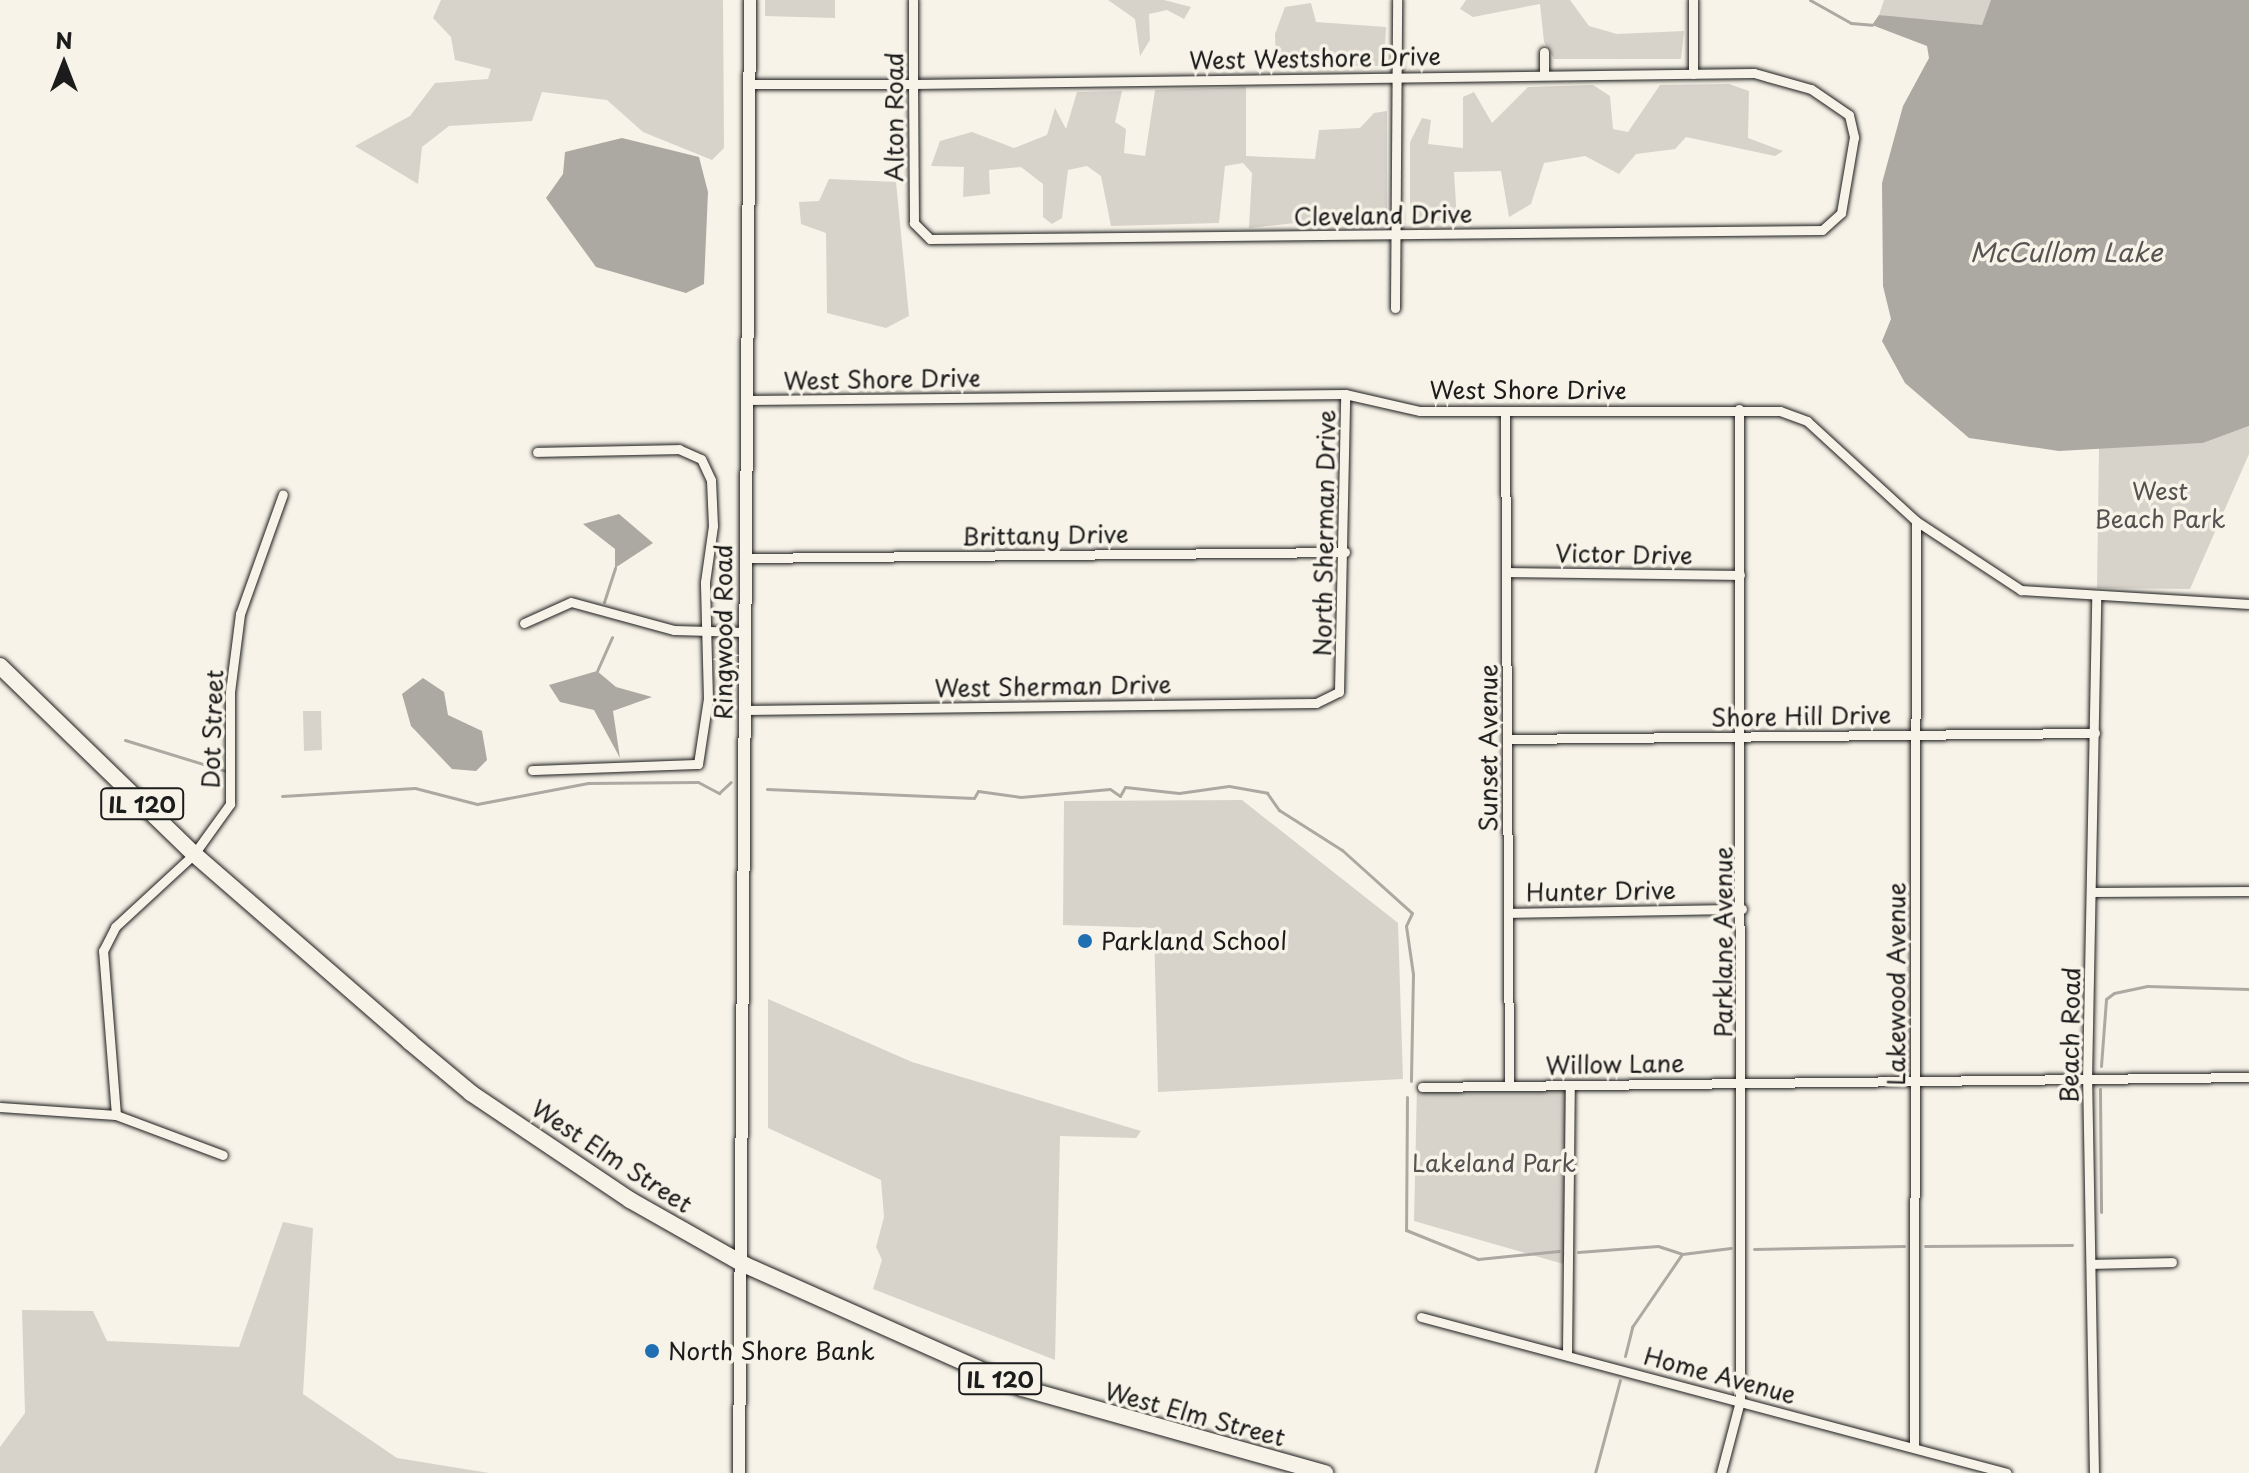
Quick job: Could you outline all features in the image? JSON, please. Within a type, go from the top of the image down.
[{"type":"main road","name":"West Elm Street","points":[[0,666],[194,854],[471,1093],[630,1200],[743,1264],[1053,1401],[1325,1473]]},
{"type":"street","name":"Ringwood Road","points":[[739,1473],[743,1264],[744,558],[750,0]]},
{"type":"street","name":"Alton Road","points":[[913,0],[913,84],[920,232]]},
{"type":"street","points":[[1395,308],[1397,0]]},
{"type":"street","points":[[1693,0],[1693,74]]},
{"type":"street","points":[[1544,52],[1544,75]]},
{"type":"street","name":"West Westshore Drive","points":[[749,84],[1754,73],[1811,89],[1849,115],[1854,137],[1841,213]]},
{"type":"street","name":"Cleveland Drive","points":[[920,232],[954,240],[1822,230],[1841,213]]},
{"type":"street","name":"West Shore Drive","points":[[747,400],[1345,394],[1420,411],[1739,409],[1807,421],[1916,521],[2021,590],[2096,598],[2249,604]]},
{"type":"street","name":"North Sherman Drive","points":[[1343,672],[1345,394]]},
{"type":"street","name":"Parklane Avenue","points":[[1721,1473],[1740,1401],[1743,738],[1739,409]]},
{"type":"street","name":"Sunset Avenue","points":[[1505,411],[1509,1086]]},
{"type":"street","points":[[532,770],[698,764],[708,699],[705,631],[713,526],[711,480],[701,459],[679,449],[537,452]]},
{"type":"street","name":"Dot Street","points":[[116,1115],[103,951],[115,927],[194,854],[233,792],[230,692],[240,614],[283,494]]},
{"type":"street","name":"Lakewood Avenue","points":[[1914,1447],[1916,521]]},
{"type":"street","name":"Brittany Drive","points":[[744,558],[1345,552]]},
{"type":"street","name":"Victor Drive","points":[[1507,572],[1740,575]]},
{"type":"street","name":"Beach Road","points":[[2094,1473],[2087,1080],[2094,892],[2096,598]]},
{"type":"street","points":[[524,623],[571,602],[674,630],[744,632]]},
{"type":"street","name":"West Sherman Drive","points":[[745,710],[1316,703],[1339,692],[1343,672]]},
{"type":"street","name":"Shore Hill Drive","points":[[1509,739],[2095,733]]},
{"type":"street","points":[[2094,892],[2249,891]]},
{"type":"street","name":"Hunter Drive","points":[[1508,913],[1742,909]]},
{"type":"street","name":"Willow Lane","points":[[1422,1087],[2249,1077]]},
{"type":"street","points":[[1567,1354],[1570,1085]]},
{"type":"street","points":[[0,1107],[116,1115],[223,1155]]},
{"type":"street","points":[[2092,1264],[2172,1262]]},
{"type":"street","name":"Home Avenue","points":[[1421,1317],[2007,1473]]},
{"type":"green space","points":[[441,0],[723,0],[724,148],[712,160],[643,132],[607,100],[542,92],[532,121],[449,126],[422,147],[418,184],[355,146],[410,116],[435,83],[488,79],[491,69],[455,60],[451,37],[433,18]]},
{"type":"green space","points":[[765,0],[835,0],[835,18],[765,16]]},
{"type":"green space","points":[[1108,0],[1164,0],[1191,7],[1184,19],[1167,10],[1149,14],[1150,40],[1140,56],[1135,19]]},
{"type":"green space","points":[[1466,0],[1570,0],[1589,26],[1617,34],[1684,31],[1681,59],[1554,59],[1544,42],[1540,4],[1473,17],[1460,9]]},
{"type":"green space","points":[[1884,0],[1991,0],[1991,14],[1982,26],[1946,25],[1879,15]]},
{"type":"green space","points":[[1311,3],[1316,22],[1386,27],[1384,66],[1276,66],[1275,34],[1285,7]]},
{"type":"green space","points":[[1729,84],[1749,91],[1748,138],[1783,151],[1775,156],[1686,137],[1675,149],[1636,154],[1619,174],[1585,156],[1544,163],[1531,204],[1509,217],[1501,171],[1454,172],[1457,220],[1410,222],[1410,142],[1422,118],[1431,120],[1428,144],[1463,148],[1463,97],[1474,92],[1492,123],[1528,87],[1593,85],[1610,96],[1613,129],[1628,132],[1660,85]]},
{"type":"green space","points":[[1246,87],[1246,156],[1315,159],[1319,130],[1360,128],[1374,113],[1387,111],[1387,225],[1332,219],[1249,228],[1252,173],[1243,163],[1225,166],[1219,223],[1111,226],[1101,176],[1087,166],[1068,170],[1062,218],[1052,224],[1043,217],[1043,184],[1021,167],[989,170],[990,194],[963,197],[964,167],[931,166],[940,141],[972,132],[1014,148],[1047,135],[1055,108],[1066,129],[1077,92],[1122,91],[1115,122],[1126,129],[1124,153],[1145,156],[1155,90]]},
{"type":"green space","points":[[829,179],[896,182],[909,316],[886,328],[827,313],[826,233],[801,224],[799,202],[819,201]]},
{"type":"green space","name":"West Beach Park","points":[[2249,426],[2249,454],[2190,589],[2097,588],[2099,447],[2203,443]]},
{"type":"green space","points":[[303,711],[321,711],[322,750],[304,751]]},
{"type":"green space","points":[[1242,800],[1398,923],[1403,1079],[1158,1092],[1154,928],[1063,925],[1064,801]]},
{"type":"green space","points":[[768,999],[912,1062],[1141,1131],[1136,1138],[1060,1136],[1055,1360],[873,1289],[882,1260],[876,1247],[884,1217],[881,1180],[768,1128]]},
{"type":"green space","name":"Lakeland Park","points":[[1570,1085],[1567,1265],[1414,1221],[1417,1086]]},
{"type":"green space","points":[[283,1222],[313,1228],[303,1394],[397,1458],[489,1473],[0,1473],[0,1447],[25,1413],[22,1310],[93,1311],[107,1341],[239,1347]]},
{"type":"water","name":"McCullom Lake","points":[[1991,0],[2249,0],[2249,426],[2203,443],[2059,451],[1969,438],[1905,383],[1882,341],[1891,319],[1883,286],[1882,183],[1903,106],[1929,58],[1927,46],[1872,25],[1879,15],[1982,25]]},
{"type":"water","points":[[622,138],[699,157],[708,192],[704,284],[686,293],[596,267],[546,198],[563,174],[565,152]]},
{"type":"water","points":[[619,514],[653,543],[615,568],[615,549],[583,524]]},
{"type":"water","points":[[597,671],[616,687],[652,697],[613,711],[620,758],[594,710],[560,702],[549,685]]},
{"type":"water","points":[[423,678],[444,692],[448,715],[482,731],[487,760],[476,771],[452,769],[411,726],[402,694]]},
{"type":"waterway","points":[[1810,0],[1851,23],[1872,25]]},
{"type":"waterway","points":[[604,602],[615,568]]},
{"type":"waterway","points":[[597,671],[612,637]]},
{"type":"waterway","points":[[125,740],[226,771]]},
{"type":"waterway","points":[[282,796],[415,788],[477,804],[588,783],[698,782],[719,793],[731,782]]},
{"type":"waterway","points":[[767,789],[974,798],[978,791],[1021,797],[1110,789],[1120,796],[1125,787],[1179,793],[1229,786],[1267,793],[1279,810],[1342,850],[1412,913],[1406,926],[1413,974],[1411,1081]]},
{"type":"waterway","points":[[2101,1066],[2106,999],[2114,993],[2147,986],[2249,989]]},
{"type":"waterway","points":[[2100,1089],[2101,1212]]},
{"type":"waterway","points":[[1407,1097],[1406,1230],[1478,1259],[1559,1251]]},
{"type":"waterway","points":[[1925,1246],[2072,1245]]},
{"type":"waterway","points":[[1578,1252],[1658,1246],[1682,1254]]},
{"type":"waterway","points":[[1754,1249],[1904,1246]]},
{"type":"waterway","points":[[1625,1356],[1632,1327],[1682,1254],[1731,1248]]},
{"type":"waterway","points":[[1595,1473],[1620,1380]]},
{"type":"place","name":"Parkland School","points":[[1085,941]]},
{"type":"place","name":"North Shore Bank","points":[[652,1351]]}]
